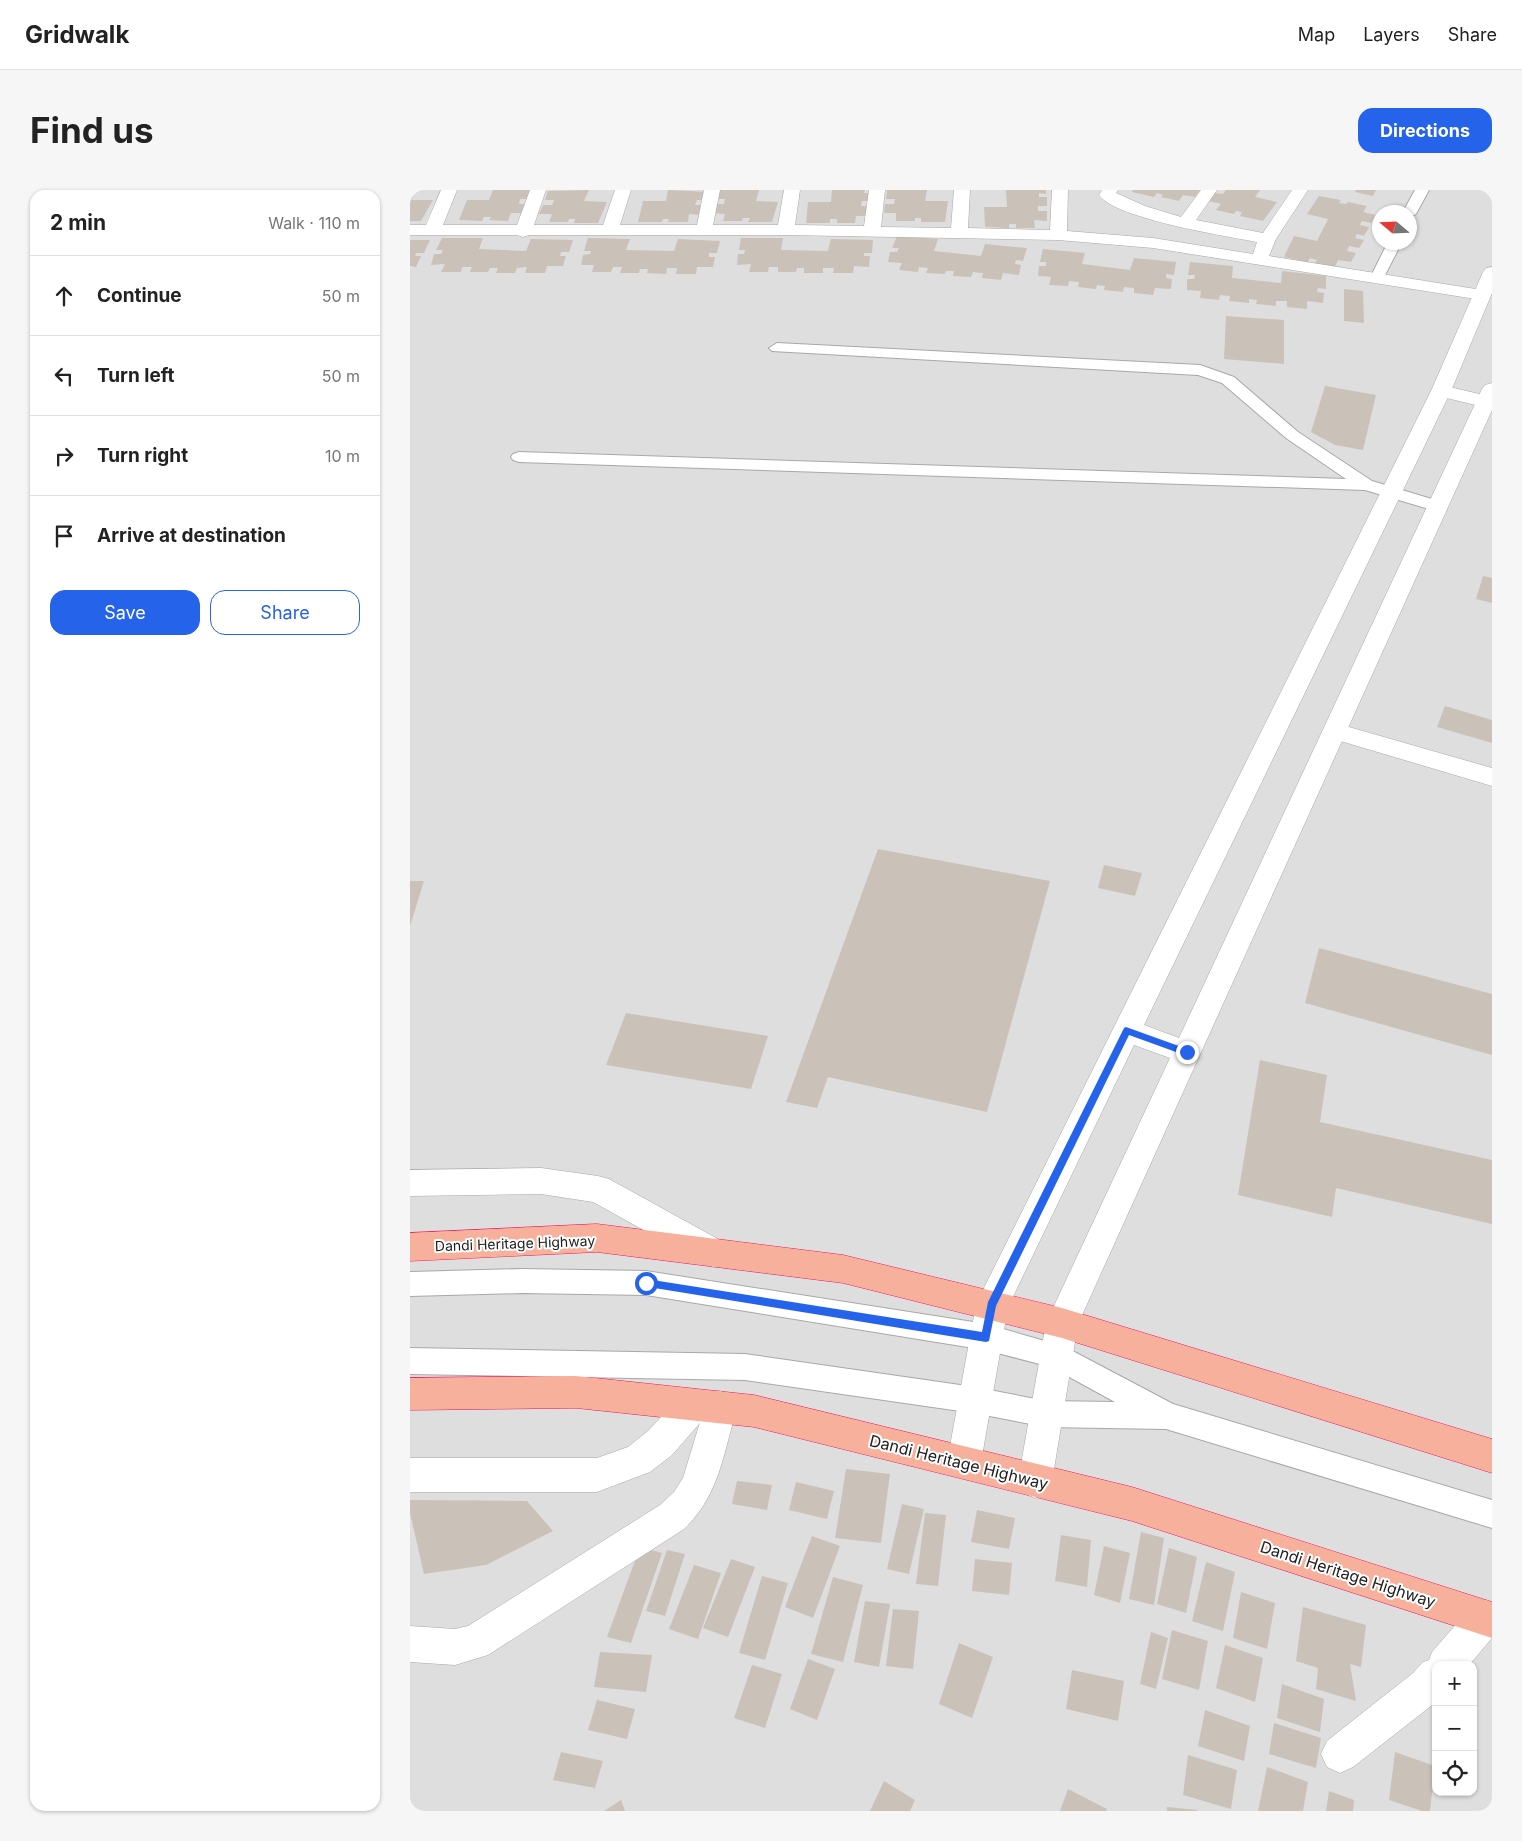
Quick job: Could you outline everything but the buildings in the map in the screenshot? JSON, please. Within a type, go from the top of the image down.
[{"type":"highway","name":"Dandi Heritage Highway","points":[[410,1247],[596,1238],[843,1270],[1062,1323],[1492,1456]]},
{"type":"highway","name":"Dandi Heritage Highway","points":[[410,1394],[576,1392],[754,1411],[1132,1504],[1489,1619]]},
{"type":"street","points":[[432,230],[450,190]]},
{"type":"street","points":[[522,232],[538,190]]},
{"type":"street","points":[[610,231],[623,190]]},
{"type":"street","points":[[704,230],[712,190]]},
{"type":"street","points":[[786,230],[792,190]]},
{"type":"street","points":[[872,231],[877,190]]},
{"type":"street","points":[[959,233],[962,190]]},
{"type":"street","points":[[1058,236],[1060,190]]},
{"type":"street","points":[[1110,190],[1107,195],[1120,204],[1186,222],[1267,238]]},
{"type":"street","points":[[1186,222],[1209,190]]},
{"type":"street","points":[[1259,259],[1267,238],[1300,190]]},
{"type":"street","points":[[410,230],[522,232],[786,230],[1058,236],[1153,242],[1377,278],[1487,283],[1441,391],[992,1305],[964,1462]]},
{"type":"street","points":[[1035,1481],[1062,1323],[1490,398],[1441,391]]},
{"type":"street","points":[[1335,731],[1492,777]]},
{"type":"street","points":[[1126,1031],[1187,1052]]},
{"type":"street","points":[[410,1183],[542,1180],[598,1189],[716,1254]]},
{"type":"street","points":[[410,1475],[597,1475],[638,1460],[706,1406]]},
{"type":"street","points":[[410,1644],[455,1647],[475,1642],[672,1517],[686,1504],[698,1486],[706,1406]]},
{"type":"street","points":[[1449,1661],[1489,1619]]},
{"type":"street","points":[[1340,1754],[1432,1679]]},
{"type":"lane","points":[[1414,205],[1422,190]]},
{"type":"lane","points":[[1377,278],[1391,250]]},
{"type":"lane","points":[[777,348],[1200,370],[1228,380],[1286,430],[1366,485],[1390,494],[1439,507]]},
{"type":"lane","points":[[519,457],[1366,485]]},
{"type":"lane","points":[[410,1284],[522,1281],[646,1283],[986,1337],[1056,1356],[1168,1416],[1492,1514]]},
{"type":"lane","points":[[410,1361],[746,1367],[974,1400],[1046,1414],[1168,1416]]},
{"type":"shaded area","points":[[410,190],[1492,190],[1492,1811],[410,1811]]},
{"type":"route","points":[[646,1283],[986,1337],[992,1305],[1126,1031],[1187,1052]]}]
